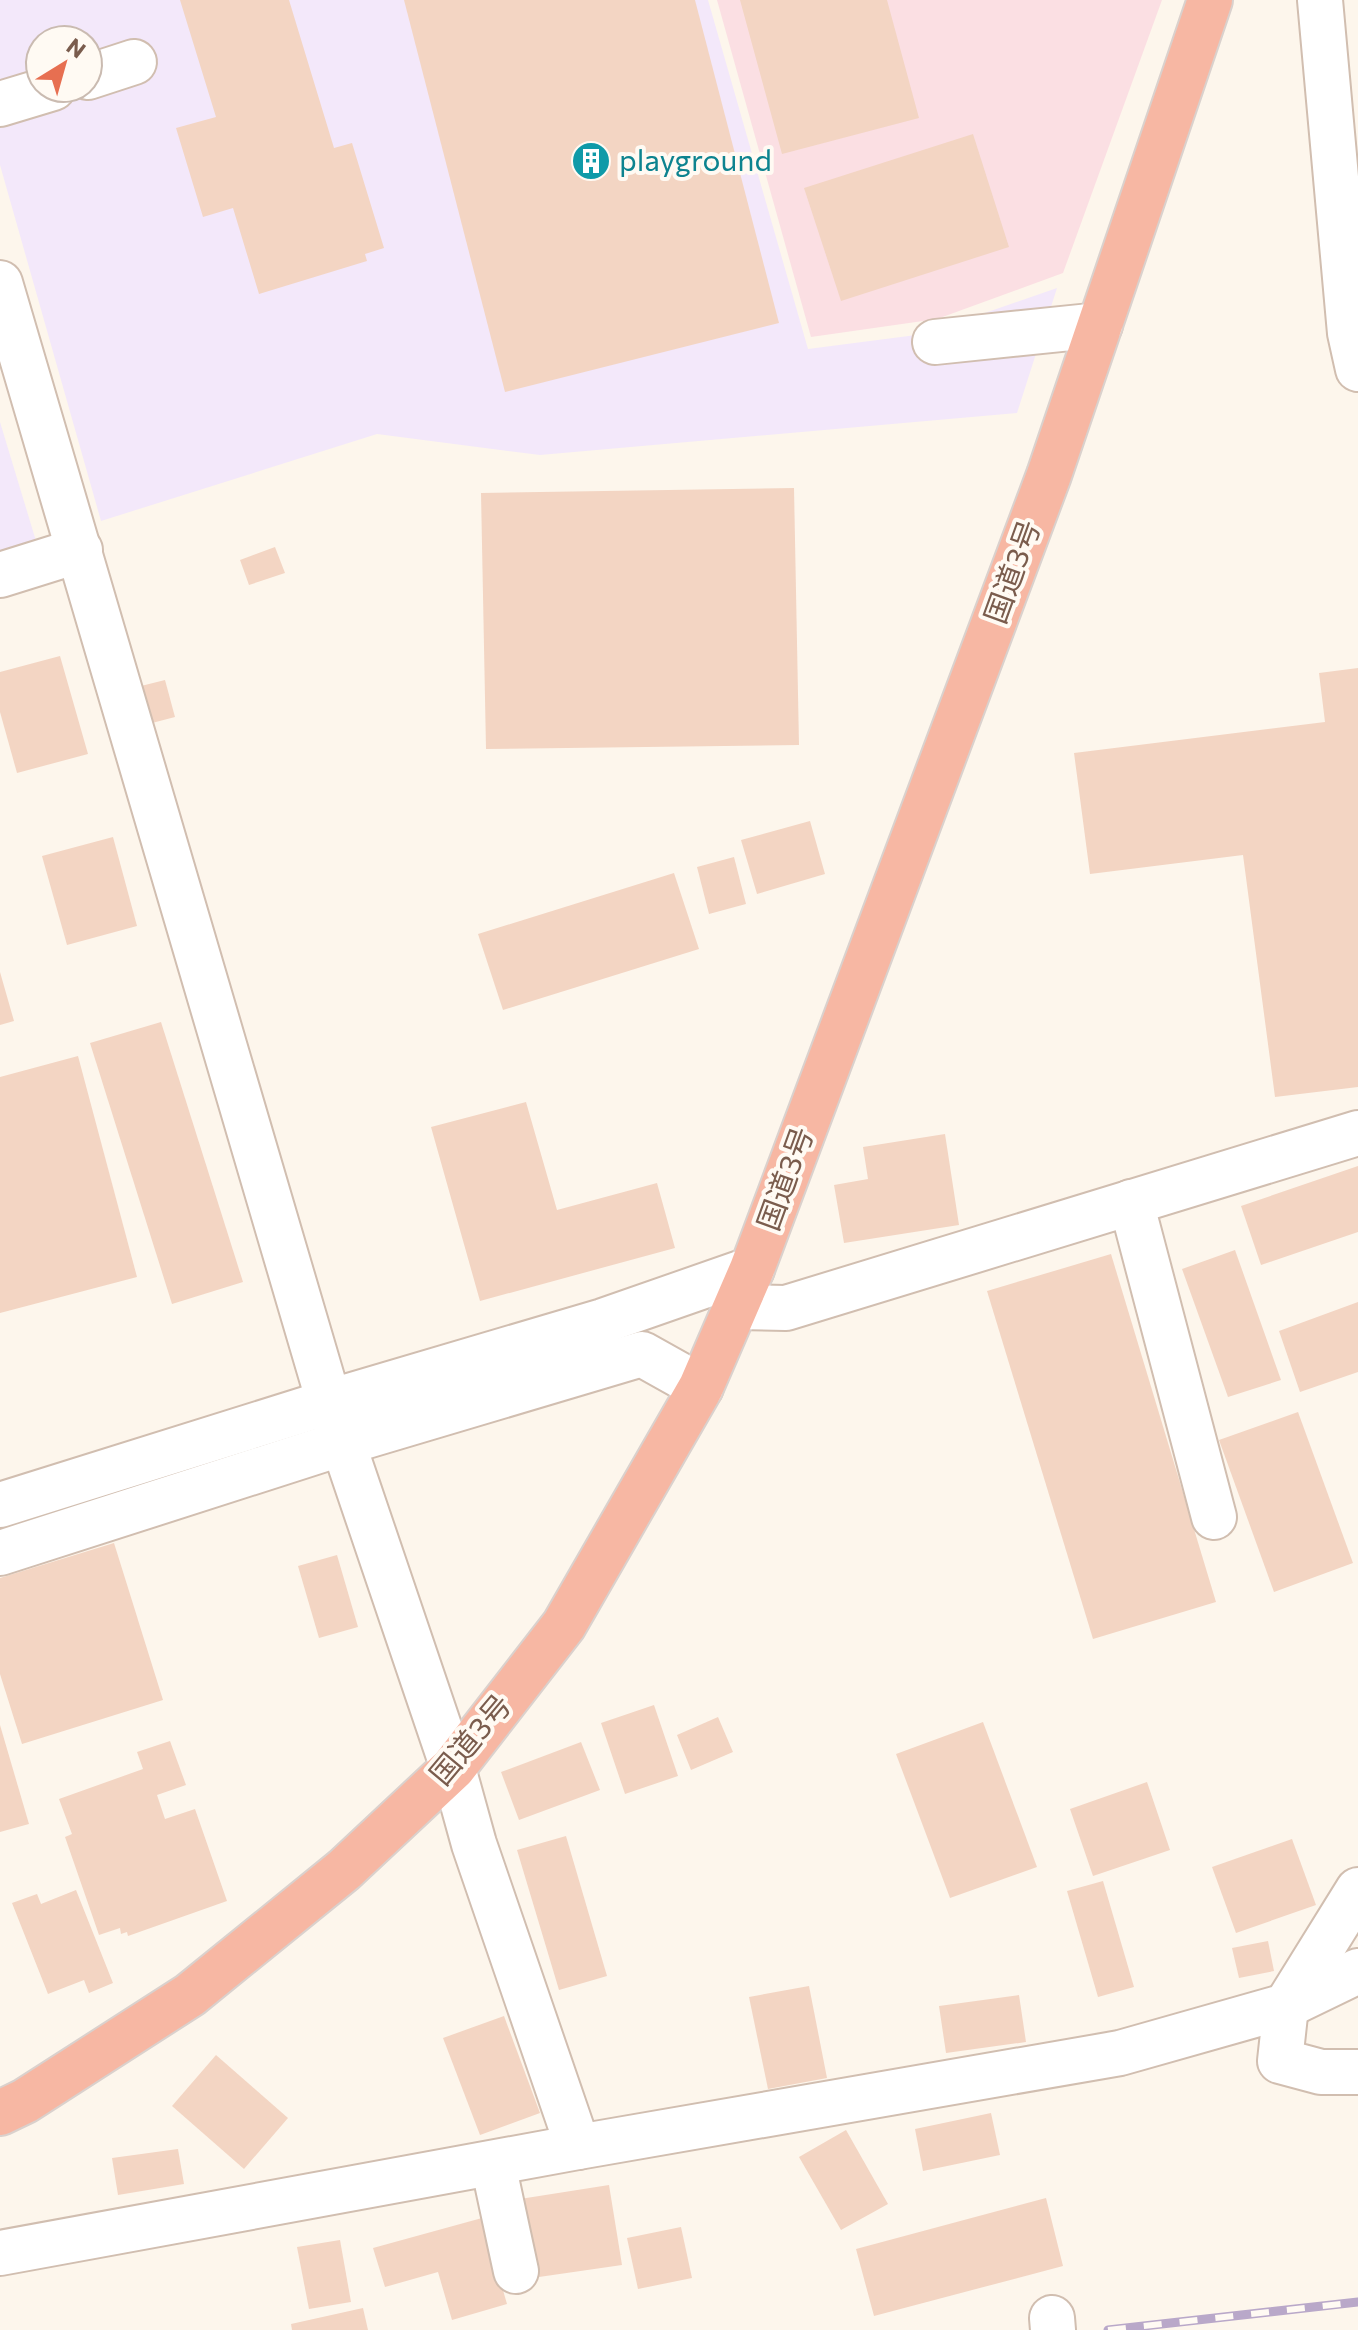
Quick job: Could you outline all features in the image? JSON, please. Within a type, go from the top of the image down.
[{"type":"highway","name":"国道3号","points":[[0,2113],[25,2101],[190,1995],[344,1870],[453,1768],[564,1625],[701,1387],[744,1288],[1049,475],[1210,0]]},
{"type":"street","points":[[1320,0],[1350,333],[1358,369]]},
{"type":"street","points":[[104,72],[134,62]]},
{"type":"street","points":[[0,104],[24,97]]},
{"type":"street","points":[[0,283],[329,1402],[453,1768],[474,1844],[578,2147]]},
{"type":"street","points":[[935,342],[1100,325]]},
{"type":"street","points":[[0,575],[80,550]]},
{"type":"street","points":[[0,1505],[329,1402],[603,1321],[744,1288],[786,1308],[1358,1133]]},
{"type":"street","points":[[1131,1202],[1214,1517]]},
{"type":"street","points":[[603,1321],[642,1354],[701,1387]]},
{"type":"street","points":[[0,1553],[343,1443],[642,1354]]},
{"type":"street","points":[[1358,1890],[1286,2006],[1280,2061],[1321,2072],[1358,2072]]},
{"type":"street","points":[[0,2253],[578,2147],[1120,2053],[1286,2006],[1358,1971]]},
{"type":"street","points":[[493,2164],[516,2271]]},
{"type":"shaded area","points":[[0,0],[708,0],[808,349],[924,334],[1057,288],[1017,413],[540,455],[377,434],[101,521],[0,165]]},
{"type":"shaded area","points":[[717,0],[1162,0],[1063,273],[937,319],[811,337]]},
{"type":"shaded area","points":[[0,422],[36,541],[0,555]]},
{"type":"building","points":[[180,0],[289,0],[334,148],[352,143],[384,248],[365,254],[367,261],[259,294],[233,208],[203,217],[176,128],[216,117]]},
{"type":"building","name":"playground","points":[[404,0],[695,0],[779,323],[505,392]]},
{"type":"building","points":[[740,0],[887,0],[919,118],[782,154]]},
{"type":"building","points":[[973,134],[1009,247],[841,301],[804,188]]},
{"type":"building","points":[[794,488],[799,745],[486,749],[481,493]]},
{"type":"building","points":[[275,547],[285,573],[249,585],[240,560]]},
{"type":"building","points":[[60,656],[88,754],[17,773],[0,712],[0,672]]},
{"type":"building","points":[[1358,668],[1358,1087],[1275,1097],[1243,855],[1090,874],[1074,753],[1325,722],[1319,673]]},
{"type":"building","points":[[165,680],[175,717],[152,723],[141,686]]},
{"type":"building","points":[[810,821],[825,874],[757,894],[741,840]]},
{"type":"building","points":[[113,837],[137,926],[67,945],[42,856]]},
{"type":"building","points":[[734,857],[746,904],[709,914],[697,867]]},
{"type":"building","points":[[674,873],[699,949],[503,1010],[478,934]]},
{"type":"building","points":[[0,972],[14,1021],[0,1025]]},
{"type":"building","points":[[161,1022],[243,1282],[172,1304],[90,1043]]},
{"type":"building","points":[[78,1056],[137,1277],[0,1313],[0,1077]]},
{"type":"building","points":[[526,1102],[557,1210],[657,1183],[675,1248],[480,1301],[431,1127]]},
{"type":"building","points":[[945,1134],[959,1225],[844,1243],[834,1185],[868,1179],[863,1147]]},
{"type":"building","points":[[1358,1166],[1358,1232],[1261,1265],[1241,1206]]},
{"type":"building","points":[[1235,1250],[1281,1380],[1228,1397],[1182,1269]]},
{"type":"building","points":[[1111,1254],[1216,1602],[1093,1639],[987,1291]]},
{"type":"building","points":[[1358,1302],[1358,1372],[1300,1392],[1279,1331]]},
{"type":"building","points":[[1298,1412],[1353,1563],[1274,1592],[1219,1440]]},
{"type":"building","points":[[114,1543],[163,1700],[22,1744],[0,1674],[0,1578]]},
{"type":"building","points":[[337,1555],[358,1627],[319,1638],[298,1566]]},
{"type":"building","points":[[654,1705],[678,1776],[625,1794],[601,1723]]},
{"type":"building","points":[[718,1717],[733,1752],[691,1770],[677,1735]]},
{"type":"building","points":[[983,1722],[1037,1867],[950,1898],[896,1754]]},
{"type":"building","points":[[0,1725],[29,1824],[0,1832]]},
{"type":"building","points":[[170,1741],[186,1785],[157,1795],[165,1819],[195,1809],[227,1901],[128,1936],[127,1932],[121,1934],[120,1928],[99,1935],[65,1837],[72,1834],[59,1799],[143,1769],[137,1752]]},
{"type":"building","points":[[581,1742],[600,1790],[519,1820],[501,1772]]},
{"type":"building","points":[[1147,1782],[1170,1850],[1093,1876],[1070,1809]]},
{"type":"building","points":[[566,1836],[607,1976],[559,1990],[517,1850]]},
{"type":"building","points":[[1292,1839],[1316,1905],[1236,1933],[1212,1867]]},
{"type":"building","points":[[1103,1881],[1134,1987],[1098,1997],[1067,1891]]},
{"type":"building","points":[[76,1890],[113,1983],[89,1993],[84,1980],[48,1994],[12,1903],[37,1894],[41,1904]]},
{"type":"building","points":[[1268,1941],[1274,1971],[1239,1978],[1232,1948]]},
{"type":"building","points":[[809,1986],[827,2078],[768,2089],[749,1997]]},
{"type":"building","points":[[1019,1995],[1026,2042],[946,2053],[939,2006]]},
{"type":"building","points":[[504,2016],[540,2113],[480,2135],[443,2038]]},
{"type":"building","points":[[216,2055],[288,2118],[244,2169],[172,2106]]},
{"type":"building","points":[[991,2113],[1000,2155],[923,2171],[915,2129]]},
{"type":"building","points":[[846,2130],[888,2204],[841,2230],[799,2157]]},
{"type":"building","points":[[178,2149],[184,2184],[118,2195],[112,2158]]},
{"type":"building","points":[[609,2185],[622,2265],[532,2278],[520,2199]]},
{"type":"building","points":[[1046,2198],[1063,2266],[874,2316],[856,2249]]},
{"type":"building","points":[[482,2218],[507,2304],[452,2320],[438,2272],[385,2287],[373,2248]]},
{"type":"building","points":[[681,2227],[692,2278],[638,2289],[627,2238]]},
{"type":"building","points":[[340,2240],[351,2302],[309,2309],[297,2247]]},
{"type":"building","points":[[363,2308],[368,2330],[292,2330],[291,2324]]},
{"type":"railway","points":[[1108,2330],[1358,2302]]},
{"type":"place","name":"playground","points":[[591,161]]}]
